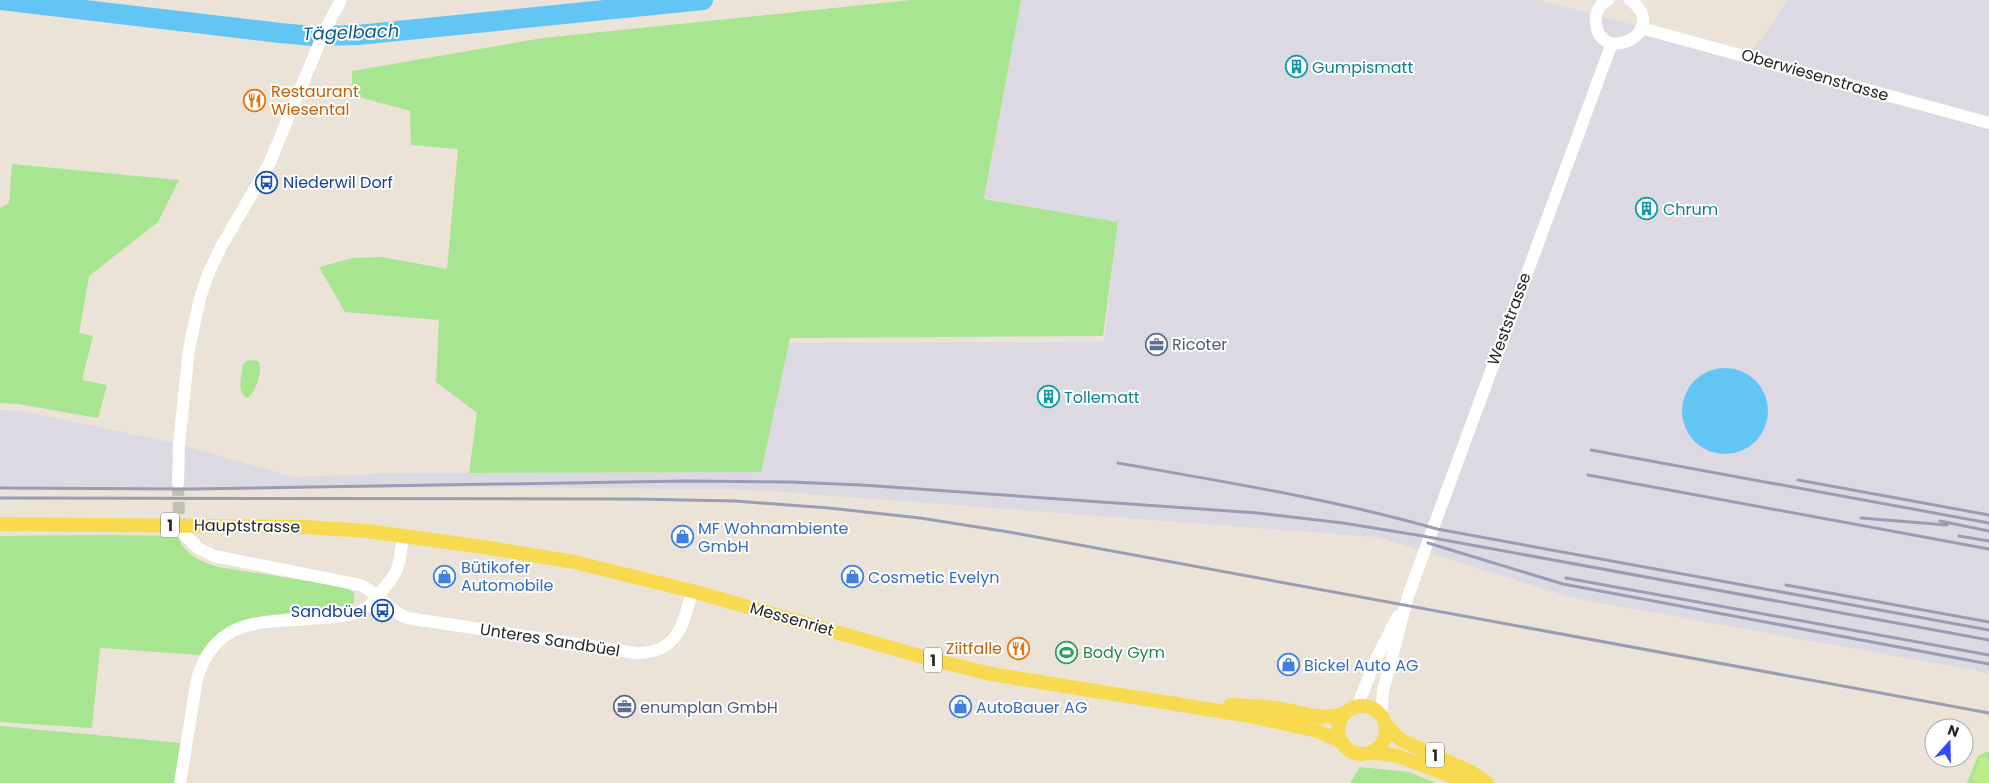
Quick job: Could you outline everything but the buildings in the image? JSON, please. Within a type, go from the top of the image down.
[{"type":"main road","name":"Hauptstrasse","points":[[0,524],[304,527],[403,536]]},
{"type":"main road","name":"Messenriet","points":[[403,536],[574,562],[692,591],[930,659],[986,673],[1122,696],[1244,710],[1318,731],[1359,753],[1371,752]]},
{"type":"main road","name":"Messenriet","points":[[1244,710],[1276,708],[1330,718],[1344,714],[1357,706]]},
{"type":"main road","points":[[1357,706],[1370,707],[1383,720],[1385,738],[1371,752]]},
{"type":"main road","points":[[1343,743],[1339,736],[1339,728],[1344,714]]},
{"type":"main road","name":"1","points":[[1383,720],[1395,735],[1403,741],[1471,772],[1487,783]]},
{"type":"main road","name":"1","points":[[1371,752],[1405,758],[1470,783]]},
{"type":"street","points":[[178,484],[189,349],[200,298],[209,272],[221,248],[269,164],[321,38],[341,0]]},
{"type":"street","points":[[1608,0],[1599,8],[1596,14],[1598,32],[1604,39],[1612,43],[1621,44],[1630,42],[1637,36],[1641,28],[1642,15],[1634,1]]},
{"type":"street","name":"Oberwiesenstrasse","points":[[1641,28],[1989,123]]},
{"type":"street","name":"Weststrasse","points":[[1383,720],[1383,691],[1408,596],[1612,43]]},
{"type":"street","name":"Unteres Sandbüel","points":[[185,535],[198,548],[214,556],[352,582],[367,588],[379,596],[396,613],[408,618],[636,654],[659,650],[679,632],[692,591]]},
{"type":"street","points":[[181,781],[197,679],[201,665],[215,644],[232,630],[249,624],[345,615],[364,609],[379,596],[398,567],[403,536]]},
{"type":"street","name":"Weststrasse","points":[[1357,706],[1376,659],[1408,596]]},
{"type":"shaded area","points":[[1021,0],[1539,0],[1747,55],[1766,33],[1787,0],[1989,0],[1989,673],[1573,598],[1377,537],[756,490],[526,487],[0,489],[0,410],[14,410],[51,417],[179,444],[293,477],[394,473],[760,472],[789,343],[1104,342],[1118,222],[985,198]]},
{"type":"green space","points":[[911,0],[1021,0],[984,199],[1118,222],[1103,336],[790,338],[761,472],[469,473],[477,413],[436,382],[439,320],[345,312],[319,267],[353,258],[382,257],[447,269],[458,149],[411,145],[410,111],[352,95],[352,71],[543,38]]},
{"type":"green space","points":[[12,164],[179,180],[158,222],[89,276],[79,333],[93,336],[82,380],[107,385],[98,418],[18,404],[0,403],[0,208],[9,203]]},
{"type":"green space","points":[[249,360],[258,361],[260,370],[256,387],[247,398],[242,392],[241,383],[243,364]]},
{"type":"green space","points":[[0,536],[177,536],[189,553],[211,565],[347,587],[354,593],[354,602],[347,610],[288,613],[244,620],[223,630],[200,655],[100,648],[92,728],[0,722]]},
{"type":"green space","points":[[0,726],[181,743],[175,783],[0,783]]},
{"type":"green space","points":[[1989,752],[1989,783],[1967,783],[1974,768],[1978,756]]},
{"type":"green space","points":[[1981,756],[1989,759],[1989,783],[1979,783],[1972,780]]},
{"type":"green space","points":[[1360,767],[1409,772],[1436,783],[1350,783]]},
{"type":"water","points":[[1725,368],[1741,372],[1755,381],[1764,395],[1768,411],[1764,427],[1755,441],[1741,450],[1725,454],[1709,450],[1695,441],[1686,427],[1682,411],[1686,395],[1695,381],[1709,372]]},
{"type":"waterway","name":"Tägelbach","points":[[0,0],[313,36],[358,35],[703,0]]},
{"type":"tunnel","points":[[178,484],[179,517],[185,535]]},
{"type":"railway","points":[[1591,450],[1989,523]]},
{"type":"railway","points":[[1118,463],[1318,500],[1437,529],[1989,630]]},
{"type":"railway","points":[[1588,475],[1989,549]]},
{"type":"railway","points":[[1798,480],[1989,515]]},
{"type":"railway","points":[[0,488],[191,489],[686,481],[790,482],[862,485],[1258,513],[1343,523],[1417,535],[1989,640]]},
{"type":"railway","points":[[0,498],[636,499],[735,501],[829,508],[920,518],[1009,532],[1989,713]]},
{"type":"railway","points":[[1861,518],[1947,525]]},
{"type":"railway","points":[[1940,521],[1989,531]]},
{"type":"railway","points":[[1959,536],[1989,541]]},
{"type":"railway","points":[[1428,543],[1563,584],[1989,664]]},
{"type":"railway","points":[[1566,578],[1989,655]]},
{"type":"railway","points":[[1786,585],[1989,622]]},
{"type":"place","name":"Gumpismatt","points":[[1296,67]]},
{"type":"place","name":"Restaurant Wiesental","points":[[255,100]]},
{"type":"place","name":"Niederwil Dorf","points":[[267,182]]},
{"type":"place","name":"Chrum","points":[[1647,209]]},
{"type":"place","name":"Ricoter","points":[[1156,344]]},
{"type":"place","name":"Tollematt","points":[[1048,397]]},
{"type":"place","name":"MF Wohnambiente GmbH","points":[[682,537]]},
{"type":"place","name":"Bütikofer Automobile","points":[[445,576]]},
{"type":"place","name":"Cosmetic Evelyn","points":[[852,577]]},
{"type":"place","name":"Sandbüel","points":[[383,611]]},
{"type":"place","name":"Ziitfalle","points":[[1018,648]]},
{"type":"place","name":"Body Gym","points":[[1067,652]]},
{"type":"place","name":"Bickel Auto AG","points":[[1288,665]]},
{"type":"place","name":"enumplan GmbH","points":[[624,707]]},
{"type":"place","name":"AutoBauer AG","points":[[960,707]]}]
